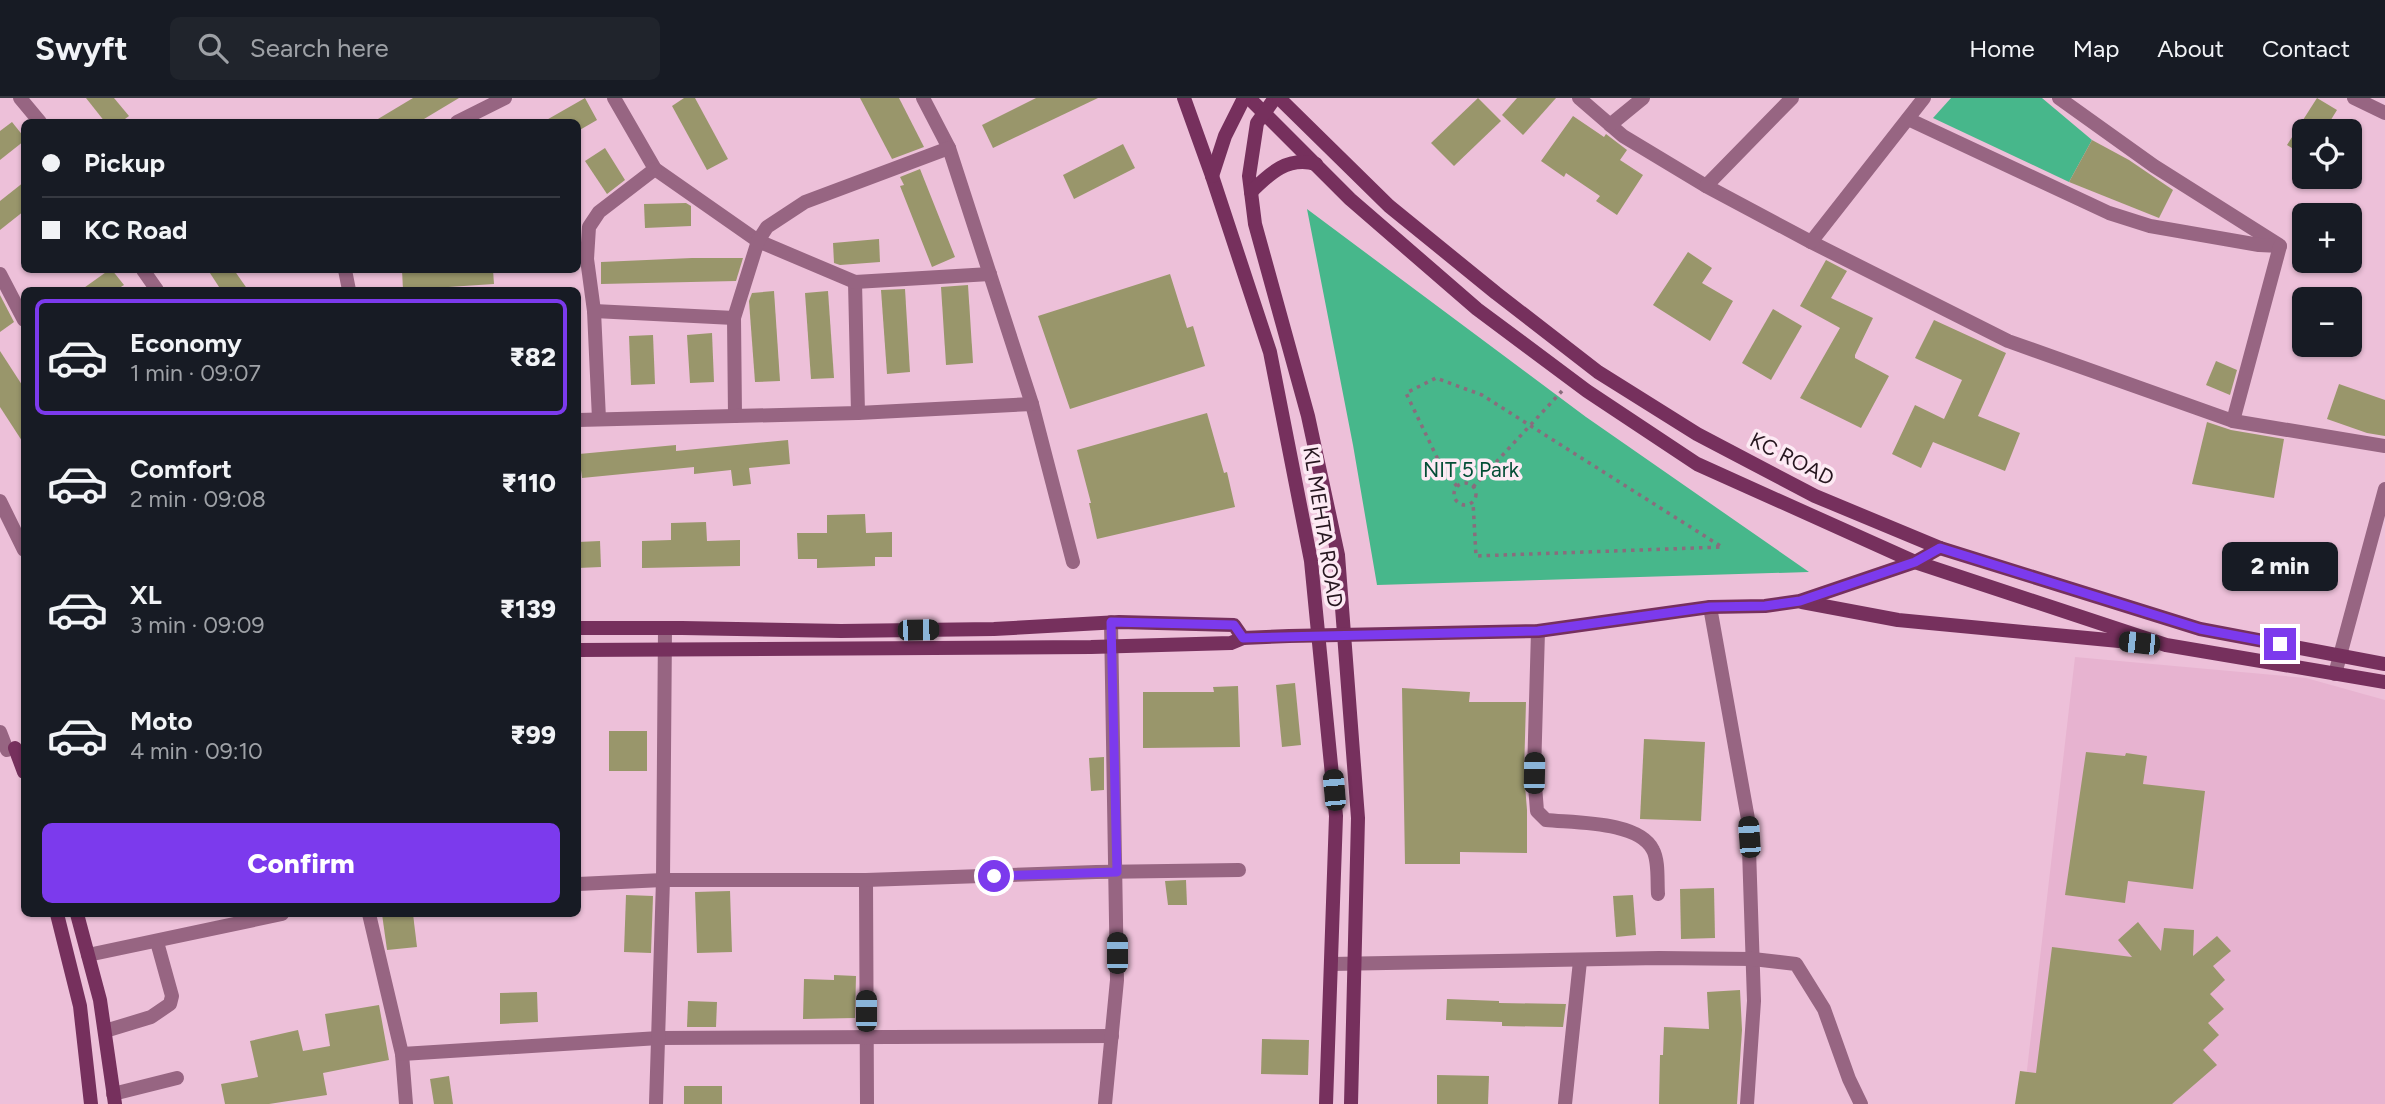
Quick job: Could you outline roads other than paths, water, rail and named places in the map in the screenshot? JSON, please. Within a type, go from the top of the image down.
[{"type":"street","points":[[20,98],[38,119]]},
{"type":"street","points":[[463,119],[505,98]]},
{"type":"street","points":[[614,98],[655,169],[758,241],[855,282],[990,274]]},
{"type":"street","points":[[923,98],[949,148],[990,274],[1032,404],[1073,562]]},
{"type":"street","name":"KL MEHTA ROAD","points":[[1184,98],[1270,352],[1311,561],[1336,816],[1326,1104]]},
{"type":"street","points":[[1212,176],[1225,136],[1247,98],[1350,199],[1476,309],[1572,380],[1697,464],[1915,562],[2165,646]]},
{"type":"street","name":"KL MEHTA ROAD","points":[[1277,98],[1263,112],[1257,123],[1249,176],[1255,224],[1308,416],[1338,555],[1358,818],[1351,1104]]},
{"type":"street","name":"KC ROAD","points":[[1277,98],[1389,206],[1598,372],[1697,434],[1815,496],[1940,548],[2200,629],[2385,664]]},
{"type":"street","points":[[1578,98],[1623,136],[1706,186],[1811,243],[2008,341],[2233,421],[2385,446]]},
{"type":"street","points":[[1610,125],[1643,98]]},
{"type":"street","points":[[1706,186],[1792,98]]},
{"type":"street","points":[[1811,243],[1924,98]]},
{"type":"street","points":[[2059,98],[2154,166],[2280,246]]},
{"type":"street","points":[[2354,98],[2385,113]]},
{"type":"street","points":[[1908,118],[2109,213],[2150,226],[2259,245],[2280,246]]},
{"type":"street","points":[[735,416],[734,318],[758,241],[767,227],[805,202],[949,148]]},
{"type":"street","points":[[1251,192],[1269,174],[1285,164],[1306,161],[1318,165]]},
{"type":"street","points":[[599,419],[594,311],[587,259],[589,227],[599,212],[655,169]]},
{"type":"street","points":[[2233,421],[2280,246]]},
{"type":"street","points":[[0,274],[21,314]]},
{"type":"street","points":[[855,282],[858,413]]},
{"type":"street","points":[[594,311],[734,318]]},
{"type":"street","points":[[581,421],[858,413],[1032,404]]},
{"type":"street","points":[[2335,674],[2385,489]]},
{"type":"street","points":[[0,501],[21,544]]},
{"type":"street","points":[[581,650],[1111,646],[1231,643],[1243,638],[1318,635],[1538,631],[1710,607],[1765,606],[1800,601],[1915,562],[1940,548]]},
{"type":"street","points":[[1800,601],[1898,620],[2165,646],[2385,682]]},
{"type":"street","points":[[1710,607],[1748,819],[1754,1001],[1747,1104]]},
{"type":"street","points":[[581,628],[841,631],[994,629],[1111,622],[1234,625],[1243,638]]},
{"type":"street","points":[[1105,1104],[1117,980],[1111,622]]},
{"type":"street","points":[[656,1104],[663,880],[665,628]]},
{"type":"street","points":[[1538,631],[1534,773],[1537,811],[1546,820],[1617,827],[1641,835],[1654,850],[1658,894]]},
{"type":"street","points":[[0,732],[21,766]]},
{"type":"street","points":[[581,884],[663,880],[866,880],[1239,870]]},
{"type":"street","points":[[866,880],[867,1104]]},
{"type":"street","points":[[58,917],[80,1006],[91,1104]]},
{"type":"street","points":[[78,917],[100,1000],[114,1099],[177,1078]]},
{"type":"street","points":[[88,955],[269,917]]},
{"type":"street","points":[[370,917],[402,1054],[407,1104]]},
{"type":"street","points":[[105,1031],[151,1017],[170,1004],[172,996],[157,942]]},
{"type":"street","points":[[1331,964],[1753,959],[1796,964],[1824,1009],[1849,1079],[1861,1104]]},
{"type":"street","points":[[1564,1104],[1580,961]]},
{"type":"street","points":[[402,1054],[659,1038],[1112,1037]]},
{"type":"park label","name":"NIT 5 Park","points":[[1471,470]]}]
